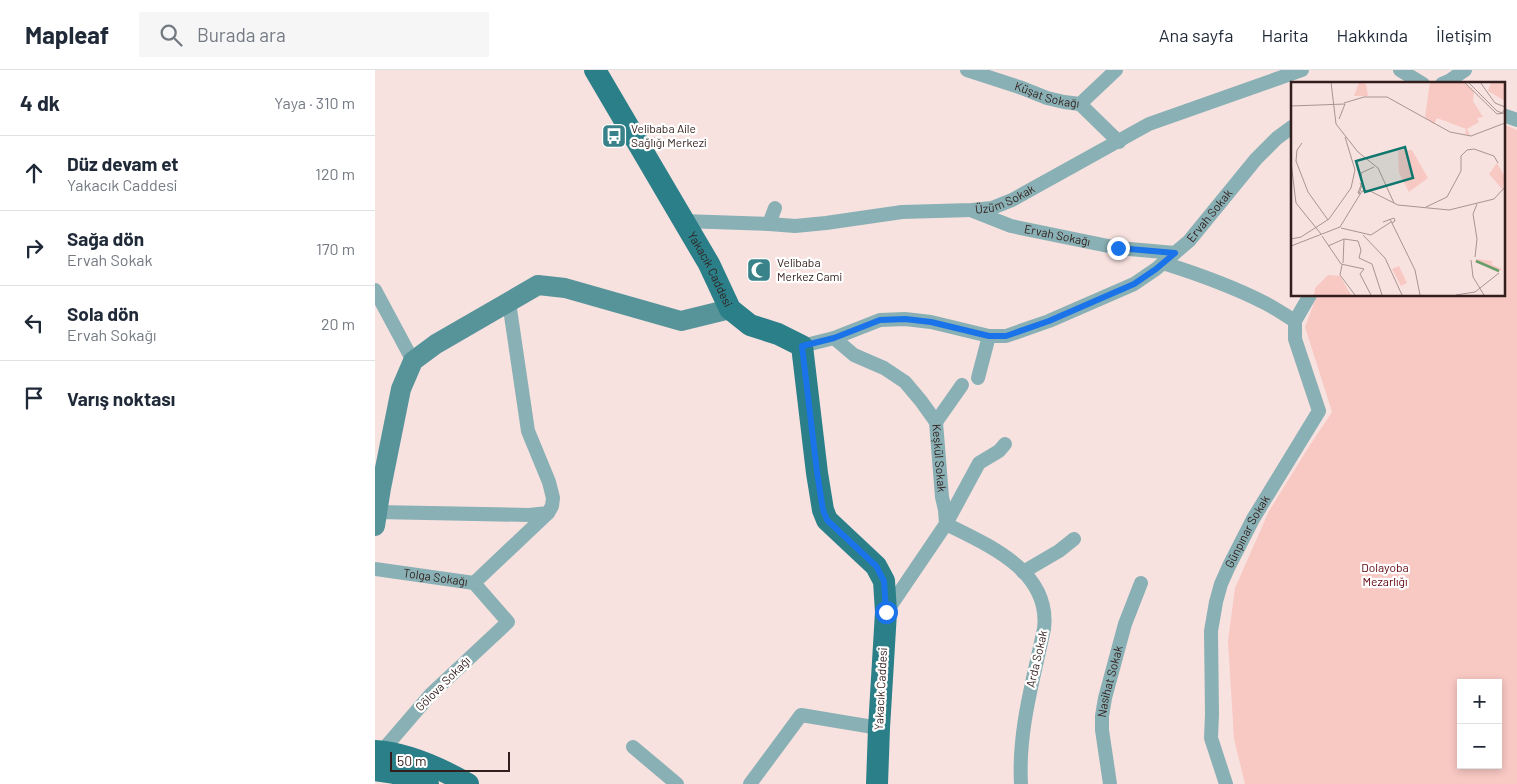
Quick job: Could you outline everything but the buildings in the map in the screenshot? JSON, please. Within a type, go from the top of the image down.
[{"type":"main road","name":"Yakacık Caddesi","points":[[595,70],[709,264],[730,309],[750,325],[778,334],[802,346],[823,510],[827,520],[876,566],[884,581],[886,612],[877,784]]},
{"type":"main road","points":[[377,757],[403,776],[428,784]]},
{"type":"main road","points":[[377,757],[407,757],[469,784]]},
{"type":"street","name":"Küşat Sokağı","points":[[967,70],[1047,98],[1080,104],[1116,70]]},
{"type":"street","name":"Üzüm Sokak","points":[[683,221],[802,225],[826,224],[902,212],[992,208],[1012,200],[1149,124],[1302,70]]},
{"type":"street","points":[[1400,70],[1420,82]]},
{"type":"street","points":[[1447,82],[1465,70]]},
{"type":"street","points":[[1080,104],[1119,142]]},
{"type":"street","points":[[1505,116],[1517,120]]},
{"type":"street","name":"Ervah Sokak","points":[[802,346],[834,338],[880,320],[905,319],[931,322],[989,336],[1006,336],[1049,321],[1134,284],[1163,264],[1189,241],[1256,160],[1277,138],[1291,128]]},
{"type":"street","points":[[769,224],[775,208]]},
{"type":"street","name":"Ervah Sokağı","points":[[972,210],[1011,226],[1118,248],[1175,253]]},
{"type":"street","points":[[1163,264],[1194,273],[1233,288],[1266,303],[1295,321],[1309,296]]},
{"type":"street","points":[[548,513],[529,515],[377,506],[401,389],[413,361],[436,344],[538,285],[565,288],[681,321],[730,309]]},
{"type":"street","points":[[375,290],[413,361]]},
{"type":"street","points":[[474,583],[548,513],[553,506],[549,482],[528,431],[509,302]]},
{"type":"street","name":"Günpınar Sokak","points":[[1225,784],[1211,738],[1211,631],[1216,602],[1229,566],[1253,519],[1319,411],[1295,339],[1295,321]]},
{"type":"street","points":[[978,378],[989,336]]},
{"type":"street","name":"Keşkül Sokak","points":[[834,338],[853,355],[884,368],[905,382],[936,422],[946,524]]},
{"type":"street","points":[[936,422],[962,385]]},
{"type":"street","points":[[886,612],[946,524],[979,463],[999,451],[1005,444]]},
{"type":"street","name":"Arda Sokak","points":[[946,524],[997,550],[1015,563],[1037,590],[1043,604],[1045,619],[1024,718],[1020,752],[1021,784]]},
{"type":"street","points":[[1023,572],[1073,539]]},
{"type":"street","name":"Tolga Sokağı","points":[[375,569],[474,583],[508,622]]},
{"type":"street","name":"Nasihat Sokak","points":[[1110,784],[1103,740],[1102,716],[1125,624],[1141,583]]},
{"type":"street","name":"Gölova Sokağı","points":[[377,757],[431,694],[508,622]]},
{"type":"street","points":[[750,784],[801,715],[879,728]]},
{"type":"street","points":[[633,747],[677,784]]},
{"type":"green space","name":"Dolayoba Mezarlığı","points":[[1505,125],[1517,130],[1517,784],[1245,784],[1234,739],[1228,641],[1235,588],[1269,511],[1332,412],[1305,327],[1317,296],[1505,296]]},
{"type":"place","name":"Velibaba Aile Sağlığı Merkezi","points":[[614,136]]},
{"type":"place","name":"Velibaba Merkez Cami","points":[[759,270]]},
{"type":"route","points":[[886,612],[884,581],[876,566],[827,520],[823,510],[802,346],[834,338],[880,320],[905,319],[931,322],[989,336],[1006,336],[1049,321],[1134,284],[1175,253],[1118,248]]}]
